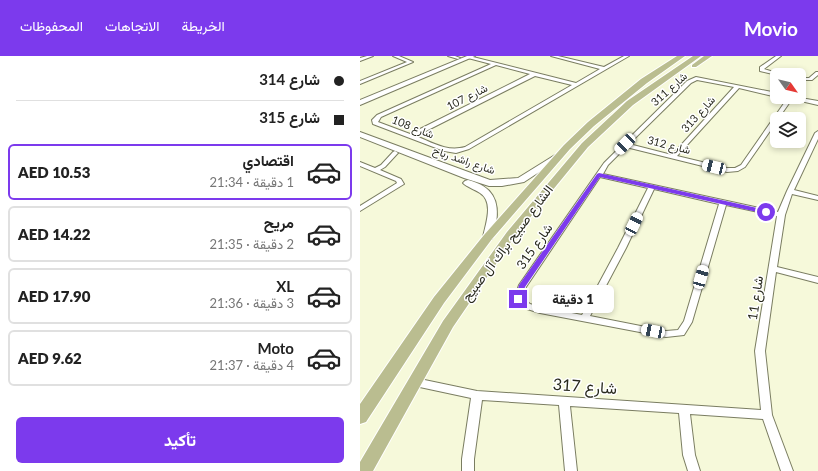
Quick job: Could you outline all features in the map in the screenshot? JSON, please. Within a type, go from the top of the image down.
[{"type":"main road","name":"الشارع صبيح براك آل صبيح","points":[[360,417],[439,300],[488,236],[566,147],[590,124],[644,81],[682,56]]},
{"type":"main road","points":[[674,72],[678,65],[693,56]]},
{"type":"main road","name":"الشارع صبيح براك آل صبيح","points":[[364,471],[448,324],[511,234],[585,145],[630,103],[698,56]]},
{"type":"main road","points":[[630,103],[654,92],[709,56]]},
{"type":"street","points":[[360,60],[371,56]]},
{"type":"street","points":[[360,83],[411,62],[395,56]]},
{"type":"street","points":[[450,56],[466,57],[576,86]]},
{"type":"street","points":[[553,56],[604,69]]},
{"type":"street","points":[[565,59],[570,56]]},
{"type":"street","name":"شارع 108","points":[[495,64],[380,116],[375,120],[377,124],[410,137],[446,150],[456,151],[467,148],[627,56]]},
{"type":"street","points":[[770,72],[762,70],[762,68],[779,56]]},
{"type":"street","points":[[360,100],[466,57]]},
{"type":"street","points":[[419,77],[466,57]]},
{"type":"street","points":[[806,79],[810,79],[818,73]]},
{"type":"street","name":"شارع 107","points":[[410,137],[534,74]]},
{"type":"street","name":"شارع 311","points":[[599,175],[606,164],[625,144],[689,82],[696,78],[770,93]]},
{"type":"street","name":"شارع 313","points":[[674,156],[738,86]]},
{"type":"street","points":[[360,103],[385,91]]},
{"type":"street","points":[[806,101],[818,103]]},
{"type":"street","name":"شارع 312","points":[[625,144],[727,170],[736,170],[743,166],[784,104]]},
{"type":"street","name":"شارع 11","points":[[787,471],[777,449],[767,415],[760,351],[781,215],[790,191],[818,133]]},
{"type":"street","name":"شارع راشد رباح","points":[[360,134],[466,176],[489,183],[502,184],[521,180],[558,157]]},
{"type":"street","name":"شارع راشد رباح","points":[[360,139],[477,186],[486,192],[490,196],[494,207],[488,236]]},
{"type":"street","points":[[376,170],[383,166],[395,153]]},
{"type":"street","points":[[360,164],[398,180],[401,184],[360,209]]},
{"type":"street","points":[[599,175],[651,188],[781,215]]},
{"type":"street","name":"شارع 315","points":[[599,175],[522,287],[518,299],[527,306],[540,310],[666,334],[681,333],[688,322],[723,203]]},
{"type":"street","points":[[585,318],[622,248],[651,188]]},
{"type":"street","points":[[790,191],[818,198]]},
{"type":"street","points":[[772,268],[818,280]]},
{"type":"street","name":"شارع 317","points":[[415,382],[477,395],[767,415]]},
{"type":"street","points":[[468,471],[468,458],[477,395]]},
{"type":"street","points":[[564,400],[571,471]]},
{"type":"street","points":[[684,409],[689,455],[694,471]]},
{"type":"route","points":[[518,299],[522,287],[599,175],[651,188],[766,212]]}]
